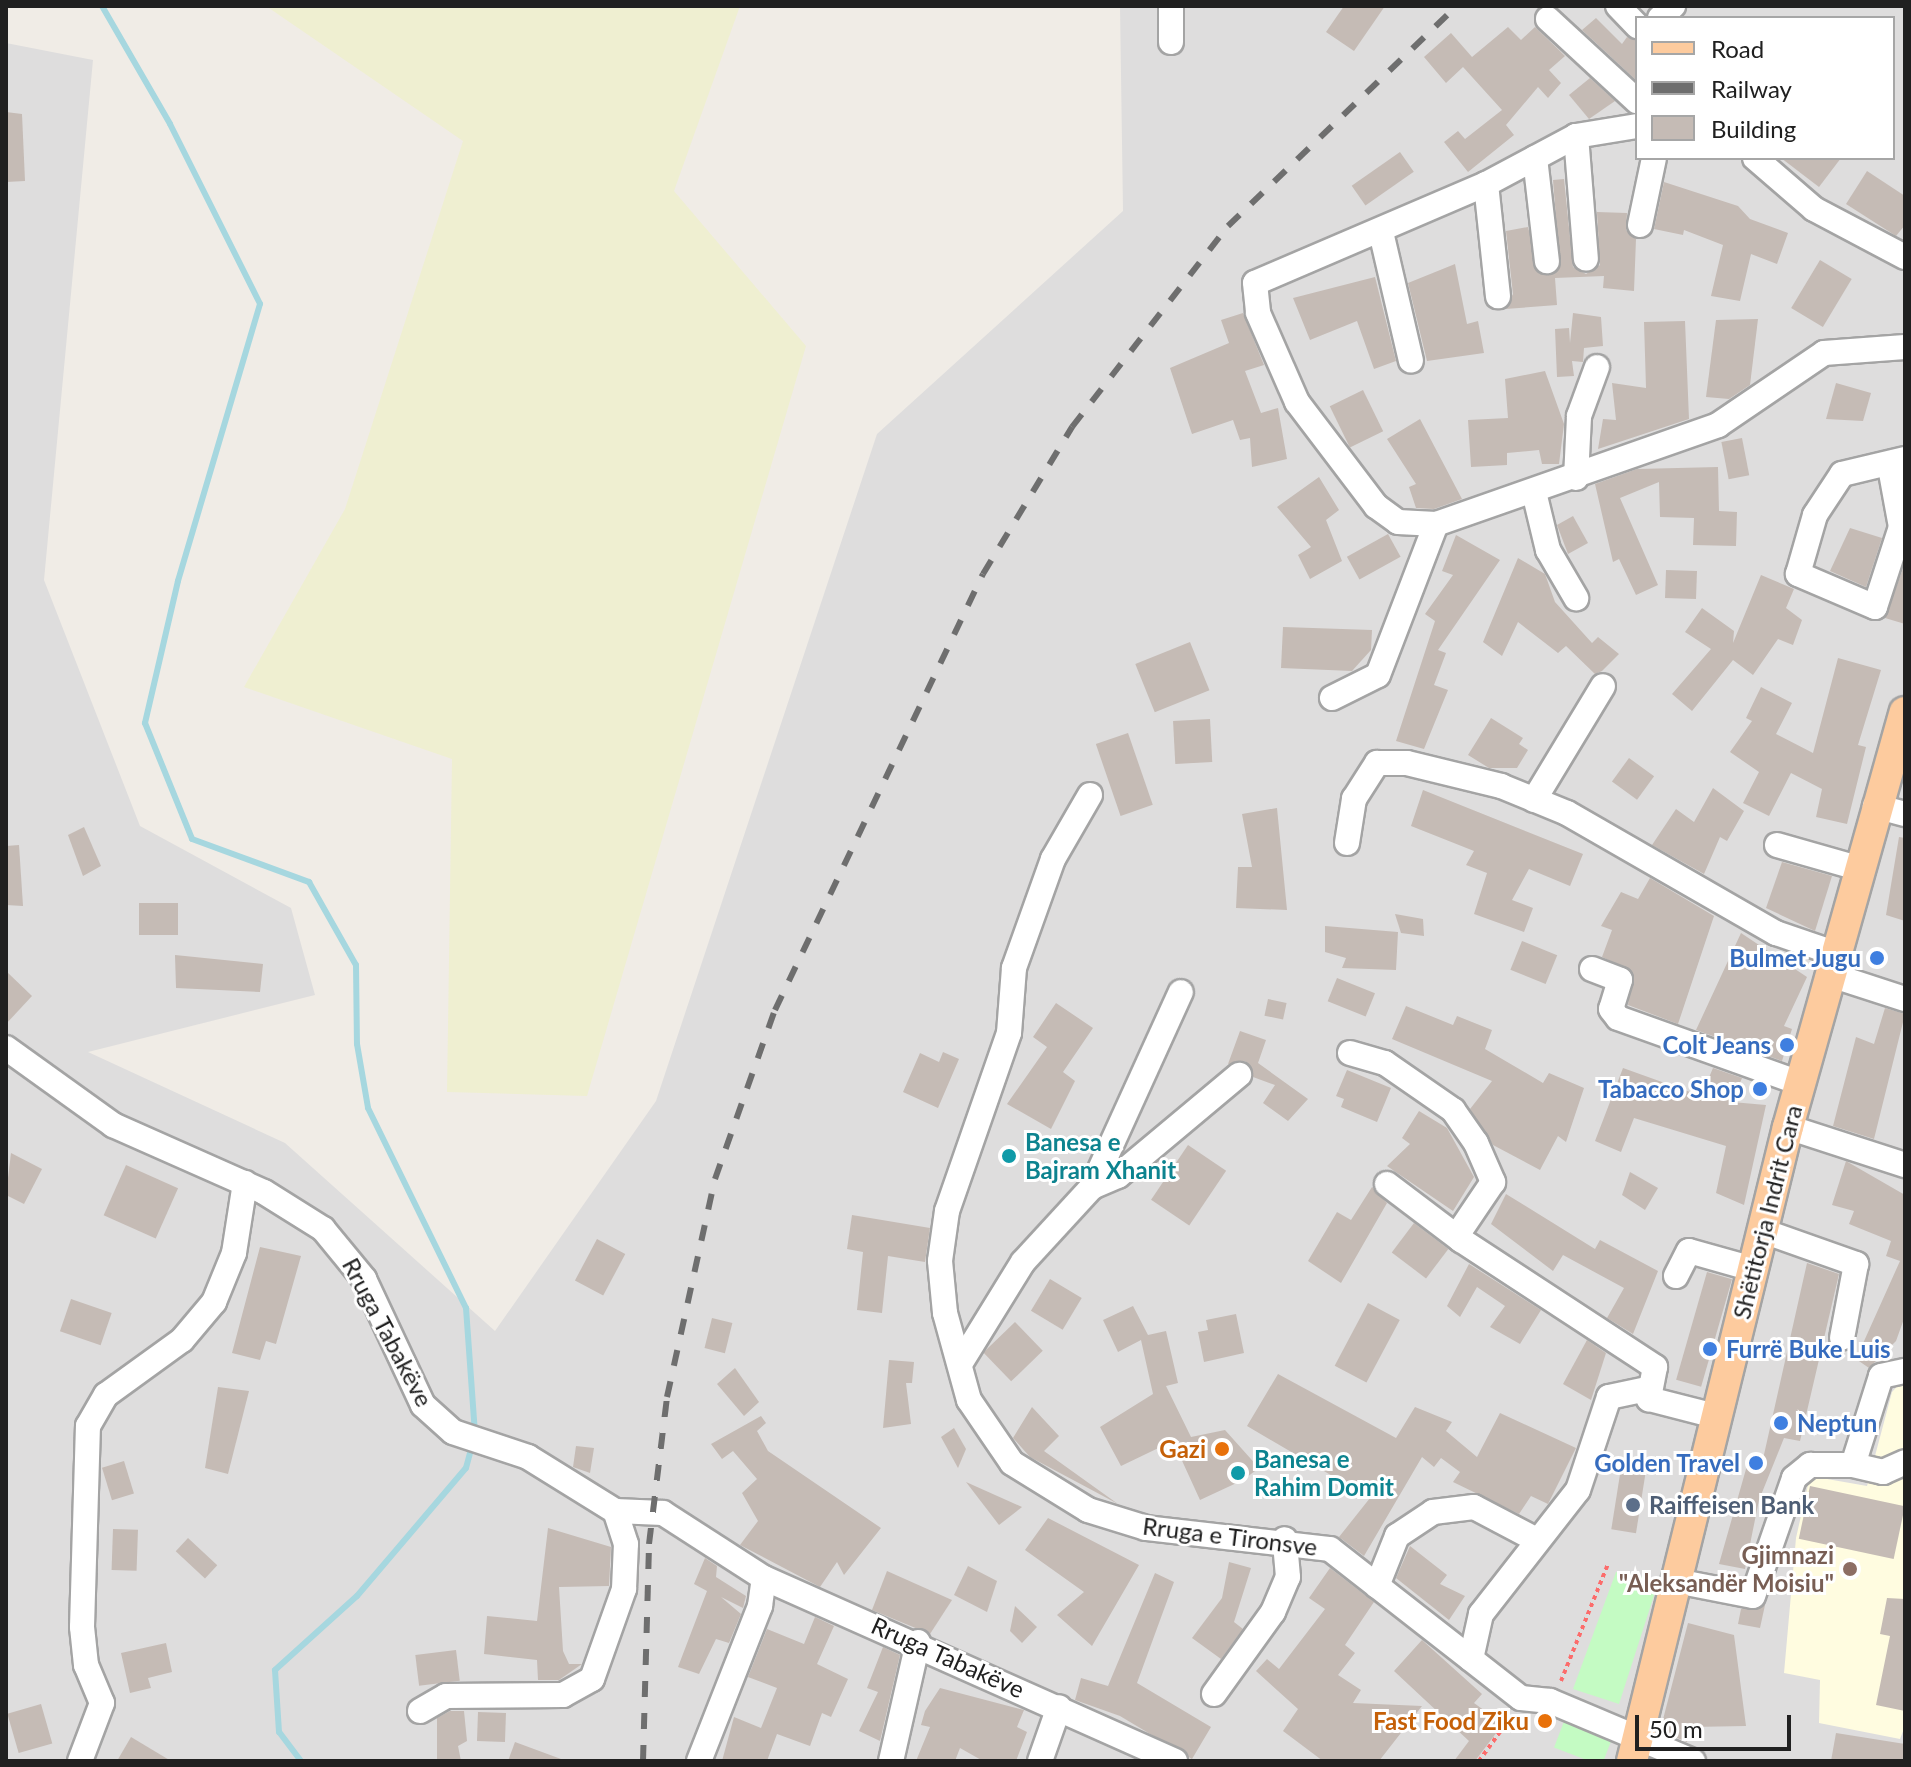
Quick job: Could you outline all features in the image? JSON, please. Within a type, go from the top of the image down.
[{"type":"main road","name":"Shëtitorja Indrit Cara","points":[[1635,1748],[1788,1127],[1875,806],[1905,712]]},
{"type":"street","points":[[1171,6],[1171,42]]},
{"type":"street","points":[[1618,6],[1635,24]]},
{"type":"street","points":[[1548,19],[1635,99]]},
{"type":"street","points":[[1635,126],[1576,136],[1486,184],[1381,232],[1263,275],[1253,296],[1297,402],[1354,483],[1398,522],[1436,524],[1576,478],[1718,425],[1824,353],[1904,343]]},
{"type":"street","points":[[1576,136],[1586,259]]},
{"type":"street","points":[[1535,158],[1547,261]]},
{"type":"street","points":[[1640,225],[1654,160]]},
{"type":"street","points":[[1757,160],[1814,209],[1905,257]]},
{"type":"street","points":[[1486,184],[1498,296]]},
{"type":"street","points":[[1381,232],[1411,361]]},
{"type":"street","points":[[1576,478],[1579,416],[1597,367]]},
{"type":"street","points":[[1898,463],[1901,527],[1875,607],[1798,574],[1815,515],[1842,474],[1898,463]]},
{"type":"street","points":[[1534,492],[1548,550],[1576,598]]},
{"type":"street","points":[[1332,698],[1378,675],[1436,524]]},
{"type":"street","points":[[1534,800],[1603,686]]},
{"type":"street","points":[[1347,843],[1354,799],[1377,763],[1407,763],[1534,800],[1776,933],[1905,999]]},
{"type":"street","name":"Rruga e Tironsve","points":[[1090,795],[1053,859],[1014,968],[1009,1033],[947,1211],[940,1261],[969,1400],[1012,1463],[1051,1492],[1146,1528],[1285,1539],[1330,1549],[1521,1698]]},
{"type":"street","points":[[1875,806],[1905,814]]},
{"type":"street","points":[[1777,845],[1858,868]]},
{"type":"street","points":[[1592,969],[1620,980],[1611,1009],[1618,1018],[1800,1083]]},
{"type":"street","points":[[960,1364],[1023,1262],[1092,1187],[1181,992]]},
{"type":"street","name":"Rruga Tabakëve","points":[[6,1048],[113,1125],[245,1183],[298,1210],[346,1251],[423,1405],[461,1435],[556,1471],[615,1511],[663,1513],[764,1578],[918,1642],[1175,1761]]},
{"type":"street","points":[[1350,1053],[1385,1063],[1453,1110],[1476,1143],[1493,1182],[1460,1231],[1461,1240]]},
{"type":"street","points":[[1092,1187],[1118,1176],[1239,1075]]},
{"type":"street","points":[[1788,1127],[1905,1165]]},
{"type":"street","points":[[80,1761],[102,1703],[86,1665],[82,1627],[88,1426],[106,1395],[182,1340],[214,1302],[234,1253],[245,1183]]},
{"type":"street","points":[[1387,1184],[1461,1240],[1655,1367],[1648,1389],[1655,1403],[1715,1416]]},
{"type":"street","points":[[1763,1231],[1856,1264],[1842,1338]]},
{"type":"street","points":[[1676,1276],[1689,1251],[1753,1269]]},
{"type":"street","points":[[1853,1465],[1881,1376],[1905,1371]]},
{"type":"street","points":[[1471,1659],[1481,1614],[1535,1539],[1578,1490],[1609,1397],[1648,1389]]},
{"type":"street","points":[[1676,1581],[1753,1596],[1801,1469],[1853,1465],[1883,1472],[1905,1462]]},
{"type":"street","points":[[1377,1586],[1397,1536],[1433,1512],[1474,1507],[1535,1539]]},
{"type":"street","points":[[420,1711],[446,1696],[563,1695],[592,1679],[624,1589],[626,1544],[615,1511]]},
{"type":"street","points":[[1214,1694],[1273,1612],[1288,1577],[1285,1539]]},
{"type":"street","points":[[699,1761],[764,1578]]},
{"type":"street","points":[[891,1761],[918,1642]]},
{"type":"street","points":[[1521,1698],[1550,1701],[1635,1748],[1693,1761]]},
{"type":"street","points":[[1040,1761],[1059,1707]]},
{"type":"path","points":[[1550,1701],[1608,1564]]},
{"type":"path","points":[[1479,1761],[1521,1698]]},
{"type":"shaded area","points":[[1120,6],[1905,6],[1905,1761],[6,1761],[6,43],[93,60],[44,580],[140,826],[291,908],[315,995],[88,1052],[285,1143],[495,1331],[656,1101],[877,434],[1123,211]]},
{"type":"shaded area","name":"Gjimnazi \"Aleksandër Moisiu\"","points":[[1905,1378],[1905,1726],[1900,1739],[1819,1723],[1820,1680],[1784,1673],[1796,1538],[1810,1476],[1867,1486],[1892,1392]]},
{"type":"green space","points":[[266,6],[740,6],[674,191],[806,346],[587,1096],[447,1092],[452,759],[244,687],[345,509],[463,141]]},
{"type":"green space","points":[[1616,1572],[1659,1580],[1619,1704],[1573,1689]]},
{"type":"green space","points":[[1568,1711],[1616,1729],[1603,1761],[1589,1761],[1554,1747]]},
{"type":"building","points":[[1344,6],[1385,6],[1354,51],[1326,32]]},
{"type":"building","points":[[1596,18],[1622,44],[1627,37],[1635,40],[1635,79],[1582,30]]},
{"type":"building","points":[[1508,27],[1521,40],[1535,27],[1565,56],[1549,70],[1561,83],[1548,98],[1538,87],[1506,125],[1514,135],[1468,172],[1444,142],[1458,131],[1465,139],[1502,110],[1463,67],[1446,83],[1424,57],[1451,33],[1472,57]]},
{"type":"building","points":[[1590,78],[1615,101],[1589,119],[1569,95]]},
{"type":"building","points":[[6,112],[22,114],[25,181],[6,182]]},
{"type":"building","points":[[1400,152],[1414,172],[1365,206],[1352,186]]},
{"type":"building","points":[[1784,160],[1839,160],[1819,187]]},
{"type":"building","points":[[1867,171],[1905,196],[1905,225],[1896,236],[1846,204]]},
{"type":"building","points":[[1564,179],[1573,267],[1586,274],[1600,265],[1597,212],[1627,213],[1626,230],[1636,239],[1634,291],[1603,288],[1604,276],[1555,278],[1557,305],[1505,309],[1513,294],[1506,231],[1528,227],[1540,274],[1560,268],[1553,180]]},
{"type":"building","points":[[1664,182],[1738,206],[1750,219],[1788,233],[1777,264],[1751,254],[1740,301],[1711,296],[1723,245],[1684,230],[1683,235],[1654,229]]},
{"type":"building","points":[[1820,260],[1852,279],[1823,327],[1791,308]]},
{"type":"building","points":[[1455,264],[1467,324],[1478,321],[1484,353],[1427,361],[1408,283]]},
{"type":"building","points":[[1375,277],[1396,361],[1374,369],[1357,321],[1310,340],[1293,298]]},
{"type":"building","points":[[1243,313],[1264,365],[1245,371],[1261,413],[1278,408],[1287,459],[1252,467],[1250,438],[1240,440],[1233,420],[1192,434],[1170,368],[1229,343],[1221,320]]},
{"type":"building","points":[[1573,313],[1601,317],[1603,346],[1584,348],[1583,362],[1572,361],[1574,376],[1557,377],[1555,329],[1569,328],[1570,343]]},
{"type":"building","points":[[1758,319],[1750,385],[1729,399],[1706,397],[1716,320]]},
{"type":"building","points":[[1685,321],[1689,419],[1598,449],[1603,419],[1616,420],[1612,383],[1646,388],[1644,322]]},
{"type":"building","points":[[1545,371],[1564,424],[1559,464],[1542,464],[1539,450],[1507,453],[1507,465],[1471,467],[1468,420],[1508,418],[1505,379]]},
{"type":"building","points":[[1836,383],[1871,393],[1863,421],[1826,419]]},
{"type":"building","points":[[1363,390],[1383,431],[1350,448],[1330,406]]},
{"type":"building","points":[[1420,419],[1462,499],[1434,509],[1416,508],[1409,487],[1416,484],[1387,439]]},
{"type":"building","points":[[1742,438],[1749,475],[1729,479],[1721,442]]},
{"type":"building","points":[[1718,467],[1719,511],[1737,512],[1736,546],[1693,545],[1694,518],[1660,517],[1659,482],[1620,498],[1658,585],[1636,595],[1619,559],[1613,562],[1595,484],[1637,469]]},
{"type":"building","points":[[1319,477],[1339,510],[1326,520],[1342,561],[1310,579],[1298,555],[1311,547],[1277,507]]},
{"type":"building","points":[[1573,516],[1588,543],[1568,554],[1557,525]]},
{"type":"building","points":[[1850,528],[1882,538],[1866,587],[1830,571]]},
{"type":"building","points":[[1388,534],[1401,557],[1359,580],[1347,557]]},
{"type":"building","points":[[1456,535],[1500,560],[1438,650],[1446,653],[1434,685],[1448,690],[1424,749],[1396,741],[1435,621],[1425,614],[1453,575],[1442,571]]},
{"type":"building","points":[[1518,558],[1545,574],[1555,602],[1592,643],[1598,637],[1619,654],[1602,671],[1595,674],[1566,646],[1558,653],[1518,622],[1502,656],[1483,642]]},
{"type":"building","points":[[1905,563],[1905,624],[1885,618]]},
{"type":"building","points":[[1666,570],[1697,571],[1696,599],[1665,598]]},
{"type":"building","points":[[1761,575],[1794,589],[1786,608],[1802,620],[1793,645],[1778,639],[1753,675],[1733,660],[1692,711],[1672,694],[1711,649],[1685,632],[1702,608],[1734,631],[1733,643]]},
{"type":"building","points":[[1283,627],[1372,630],[1371,650],[1352,671],[1281,668]]},
{"type":"building","points":[[1190,642],[1209,690],[1155,712],[1135,664]]},
{"type":"building","points":[[1838,658],[1881,670],[1858,745],[1866,747],[1847,824],[1816,817],[1822,789],[1791,773],[1769,816],[1743,803],[1759,772],[1730,752],[1752,721],[1746,718],[1761,687],[1792,703],[1776,734],[1813,753]]},
{"type":"building","points":[[1491,718],[1523,738],[1519,744],[1528,750],[1517,768],[1489,768],[1468,755]]},
{"type":"building","points":[[1210,719],[1212,762],[1175,764],[1173,721]]},
{"type":"building","points":[[1128,733],[1153,805],[1121,816],[1096,744]]},
{"type":"building","points":[[1629,758],[1654,776],[1637,800],[1612,781]]},
{"type":"building","points":[[1713,788],[1744,811],[1727,841],[1720,837],[1704,874],[1652,845],[1676,809],[1694,822]]},
{"type":"building","points":[[1423,790],[1583,854],[1570,886],[1529,869],[1512,900],[1533,908],[1524,932],[1474,914],[1487,873],[1466,865],[1474,851],[1411,826]]},
{"type":"building","points":[[1277,808],[1287,910],[1236,908],[1238,867],[1252,867],[1242,814]]},
{"type":"building","points":[[84,827],[101,866],[83,876],[68,835]]},
{"type":"building","points":[[1899,837],[1905,838],[1905,921],[1886,915]]},
{"type":"building","points":[[19,845],[23,906],[6,905],[6,846]]},
{"type":"building","points":[[1782,862],[1832,876],[1815,931],[1766,908]]},
{"type":"building","points":[[1650,878],[1714,916],[1678,1024],[1628,1005],[1632,971],[1602,957],[1612,930],[1601,926],[1621,892],[1638,899]]},
{"type":"building","points":[[139,903],[178,903],[178,935],[139,935]]},
{"type":"building","points":[[1395,914],[1423,919],[1424,936],[1401,933]]},
{"type":"building","points":[[1325,926],[1398,932],[1396,970],[1342,968],[1346,958],[1325,952]]},
{"type":"building","points":[[1741,933],[1807,977],[1784,1026],[1792,1029],[1782,1061],[1696,1030]]},
{"type":"building","points":[[1522,941],[1557,955],[1546,984],[1510,970]]},
{"type":"building","points":[[175,955],[263,964],[260,992],[176,988]]},
{"type":"building","points":[[6,971],[32,996],[6,1024]]},
{"type":"building","points":[[1337,978],[1375,993],[1366,1017],[1328,1001]]},
{"type":"building","points":[[1268,999],[1287,1003],[1283,1020],[1264,1016]]},
{"type":"building","points":[[1056,1003],[1093,1028],[1063,1072],[1075,1081],[1051,1129],[1007,1104],[1047,1047],[1033,1037]]},
{"type":"building","points":[[1406,1006],[1453,1025],[1457,1016],[1492,1030],[1485,1049],[1543,1083],[1549,1073],[1584,1088],[1566,1142],[1558,1136],[1540,1170],[1493,1145],[1470,1109],[1492,1081],[1392,1039]]},
{"type":"building","points":[[1885,1008],[1905,1014],[1874,1139],[1833,1126],[1856,1037],[1874,1044]]},
{"type":"building","points":[[1240,1031],[1266,1040],[1258,1063],[1308,1099],[1288,1121],[1263,1103],[1275,1085],[1253,1077],[1245,1061],[1228,1064]]},
{"type":"building","points":[[943,1052],[959,1059],[938,1108],[903,1092],[920,1053],[939,1062]]},
{"type":"building","points":[[1623,1068],[1701,1096],[1713,1068],[1742,1078],[1732,1102],[1766,1105],[1744,1205],[1716,1193],[1726,1146],[1634,1118],[1621,1152],[1595,1141]]},
{"type":"building","points":[[1347,1070],[1391,1088],[1377,1122],[1341,1107],[1344,1099],[1336,1096]]},
{"type":"building","points":[[1419,1111],[1447,1128],[1474,1177],[1453,1211],[1387,1166],[1410,1144],[1402,1138]]},
{"type":"building","points":[[1188,1145],[1226,1171],[1189,1225],[1151,1200]]},
{"type":"building","points":[[11,1153],[42,1169],[24,1204],[6,1195]]},
{"type":"building","points":[[1846,1161],[1905,1195],[1905,1316],[1896,1341],[1869,1368],[1856,1359],[1900,1261],[1886,1256],[1891,1241],[1849,1224],[1854,1211],[1832,1205]]},
{"type":"building","points":[[126,1165],[178,1188],[156,1238],[104,1215]]},
{"type":"building","points":[[1630,1172],[1658,1188],[1645,1210],[1622,1195]]},
{"type":"building","points":[[1372,1187],[1387,1203],[1341,1283],[1308,1261],[1337,1212],[1351,1220]]},
{"type":"building","points":[[1506,1194],[1595,1249],[1600,1240],[1658,1271],[1633,1334],[1607,1318],[1624,1288],[1563,1255],[1553,1271],[1491,1224]]},
{"type":"building","points":[[852,1215],[930,1228],[925,1262],[888,1256],[882,1313],[857,1310],[863,1252],[847,1249]]},
{"type":"building","points":[[1414,1223],[1448,1249],[1426,1278],[1392,1253]]},
{"type":"building","points":[[597,1239],[625,1254],[603,1296],[575,1280]]},
{"type":"building","points":[[260,1247],[301,1256],[276,1344],[266,1341],[260,1360],[232,1353]]},
{"type":"building","points":[[1807,1263],[1839,1274],[1800,1441],[1784,1438],[1759,1500],[1745,1569],[1719,1564],[1750,1455],[1763,1459]]},
{"type":"building","points":[[1469,1264],[1541,1310],[1520,1344],[1490,1327],[1505,1306],[1477,1287],[1460,1317],[1447,1306]]},
{"type":"building","points":[[1707,1272],[1732,1279],[1701,1387],[1676,1380]]},
{"type":"building","points":[[1050,1279],[1082,1298],[1063,1330],[1031,1311]]},
{"type":"building","points":[[71,1299],[112,1313],[101,1345],[60,1331]]},
{"type":"building","points":[[1368,1303],[1400,1320],[1366,1383],[1335,1366]]},
{"type":"building","points":[[1133,1306],[1148,1335],[1166,1331],[1178,1383],[1166,1386],[1191,1437],[1225,1430],[1259,1468],[1243,1480],[1200,1500],[1173,1441],[1121,1466],[1100,1427],[1153,1394],[1141,1340],[1118,1352],[1103,1320]]},
{"type":"building","points":[[1236,1314],[1244,1353],[1204,1362],[1198,1332],[1208,1330],[1206,1320]]},
{"type":"building","points":[[712,1318],[732,1323],[725,1353],[705,1348]]},
{"type":"building","points":[[1015,1322],[1043,1351],[1011,1381],[983,1353]]},
{"type":"building","points":[[1587,1340],[1606,1353],[1591,1400],[1563,1384]]},
{"type":"building","points":[[889,1360],[914,1362],[912,1383],[906,1383],[911,1424],[883,1428]]},
{"type":"building","points":[[735,1368],[759,1402],[744,1416],[717,1384]]},
{"type":"building","points":[[1278,1374],[1396,1438],[1415,1407],[1452,1422],[1446,1431],[1477,1457],[1500,1413],[1576,1448],[1548,1504],[1531,1496],[1519,1514],[1453,1482],[1460,1472],[1441,1458],[1434,1467],[1422,1457],[1364,1556],[1339,1537],[1370,1498],[1247,1426]]},
{"type":"building","points":[[218,1387],[249,1391],[228,1474],[205,1468]]},
{"type":"building","points":[[1032,1407],[1059,1436],[1044,1451],[1118,1504],[1030,1457],[1013,1438]]},
{"type":"building","points":[[761,1416],[766,1423],[757,1431],[768,1451],[881,1528],[844,1575],[837,1562],[820,1587],[740,1545],[758,1521],[742,1493],[757,1479],[733,1451],[722,1459],[711,1444]]},
{"type":"building","points":[[954,1428],[966,1449],[958,1468],[941,1437]]},
{"type":"building","points":[[576,1446],[594,1448],[590,1473],[573,1467]]},
{"type":"building","points":[[124,1461],[134,1494],[112,1500],[102,1468]]},
{"type":"building","points":[[1621,1468],[1646,1472],[1636,1533],[1611,1529]]},
{"type":"building","points":[[966,1482],[1022,1507],[999,1525]]},
{"type":"building","points":[[1810,1486],[1905,1506],[1894,1559],[1799,1539]]},
{"type":"building","points":[[1048,1518],[1139,1565],[1092,1646],[1057,1615],[1084,1592],[1025,1550]]},
{"type":"building","points":[[548,1528],[611,1547],[609,1586],[559,1587],[563,1651],[569,1664],[582,1664],[559,1680],[538,1680],[537,1660],[484,1654],[487,1616],[537,1621]]},
{"type":"building","points":[[113,1529],[138,1530],[137,1571],[112,1570]]},
{"type":"building","points":[[188,1538],[217,1565],[205,1578],[176,1551]]},
{"type":"building","points":[[1410,1546],[1447,1575],[1440,1584],[1465,1596],[1449,1620],[1396,1578]]},
{"type":"building","points":[[705,1558],[717,1566],[716,1577],[746,1596],[743,1608],[721,1597],[741,1614],[729,1643],[716,1639],[699,1674],[678,1667],[707,1591],[694,1584]]},
{"type":"building","points":[[1229,1562],[1251,1568],[1234,1622],[1243,1629],[1221,1659],[1192,1638],[1222,1598]]},
{"type":"building","points":[[968,1566],[997,1581],[987,1612],[954,1595]]},
{"type":"building","points":[[1330,1568],[1374,1602],[1345,1645],[1355,1653],[1338,1675],[1361,1690],[1353,1703],[1422,1706],[1379,1761],[1323,1761],[1283,1731],[1298,1709],[1256,1671],[1267,1659],[1279,1669],[1325,1609],[1309,1598]]},
{"type":"building","points":[[887,1571],[952,1600],[930,1634],[872,1610]]},
{"type":"building","points":[[1155,1573],[1174,1582],[1137,1683],[1211,1727],[1192,1759],[1120,1716],[1075,1700],[1081,1678],[1108,1686]]},
{"type":"building","points":[[1887,1598],[1905,1599],[1905,1711],[1876,1705],[1890,1636],[1880,1634]]},
{"type":"building","points":[[1765,1605],[1760,1628],[1738,1624],[1741,1609]]},
{"type":"building","points":[[1015,1606],[1037,1627],[1022,1643],[1010,1631]]},
{"type":"building","points":[[815,1617],[834,1626],[817,1664],[848,1679],[831,1717],[822,1713],[810,1746],[777,1734],[767,1761],[722,1761],[734,1717],[761,1728],[777,1688],[748,1677],[767,1629],[804,1644]]},
{"type":"building","points":[[1688,1623],[1734,1635],[1746,1726],[1691,1727],[1687,1742],[1660,1731]]},
{"type":"building","points":[[1422,1640],[1482,1694],[1474,1703],[1503,1724],[1475,1761],[1454,1761],[1469,1741],[1394,1671]]},
{"type":"building","points":[[166,1643],[172,1672],[148,1678],[151,1688],[130,1693],[121,1653]]},
{"type":"building","points":[[883,1647],[900,1655],[880,1741],[859,1731],[878,1692],[867,1688]]},
{"type":"building","points":[[456,1650],[460,1681],[419,1686],[415,1655]]},
{"type":"building","points":[[940,1688],[1024,1710],[1017,1727],[1027,1732],[1016,1761],[983,1761],[960,1748],[955,1761],[916,1761],[930,1727],[921,1725],[925,1711]]},
{"type":"building","points":[[41,1704],[52,1743],[19,1753],[7,1714]]},
{"type":"building","points":[[450,1711],[464,1711],[467,1741],[458,1746],[461,1761],[437,1761],[437,1718]]},
{"type":"building","points":[[478,1712],[506,1713],[505,1742],[477,1741]]},
{"type":"building","points":[[1836,1733],[1905,1744],[1905,1761],[1831,1761]]},
{"type":"building","points":[[131,1737],[171,1761],[117,1761]]},
{"type":"building","points":[[515,1742],[561,1759],[508,1761]]},
{"type":"waterway","points":[[102,6],[170,124],[260,304],[178,581],[145,723],[192,839],[309,882],[356,965],[357,1044],[368,1108],[466,1308],[475,1434]]},
{"type":"waterway","points":[[301,1761],[279,1732],[275,1670],[357,1596],[466,1468],[472,1445]]},
{"type":"railway","points":[[643,1761],[649,1544],[667,1397],[715,1179],[775,1010],[983,574],[1072,427],[1228,226],[1457,6]]},
{"type":"place","name":"Bulmet Jugu","points":[[1877,958]]},
{"type":"place","name":"Colt Jeans","points":[[1787,1045]]},
{"type":"place","name":"Tabacco Shop","points":[[1760,1089]]},
{"type":"place","name":"Banesa e Bajram Xhanit","points":[[1009,1156]]},
{"type":"place","name":"Furrë Buke Luis","points":[[1710,1349]]},
{"type":"place","name":"Neptun","points":[[1781,1423]]},
{"type":"place","name":"Gazi","points":[[1222,1449]]},
{"type":"place","name":"Golden Travel","points":[[1756,1463]]},
{"type":"place","name":"Banesa e Rahim Domit","points":[[1238,1473]]},
{"type":"place","name":"Raiffeisen Bank","points":[[1633,1505]]},
{"type":"place","name":"Gjimnazi \"Aleksandër Moisiu\"","points":[[1850,1569]]},
{"type":"place","name":"Fast Food Ziku","points":[[1545,1721]]}]
